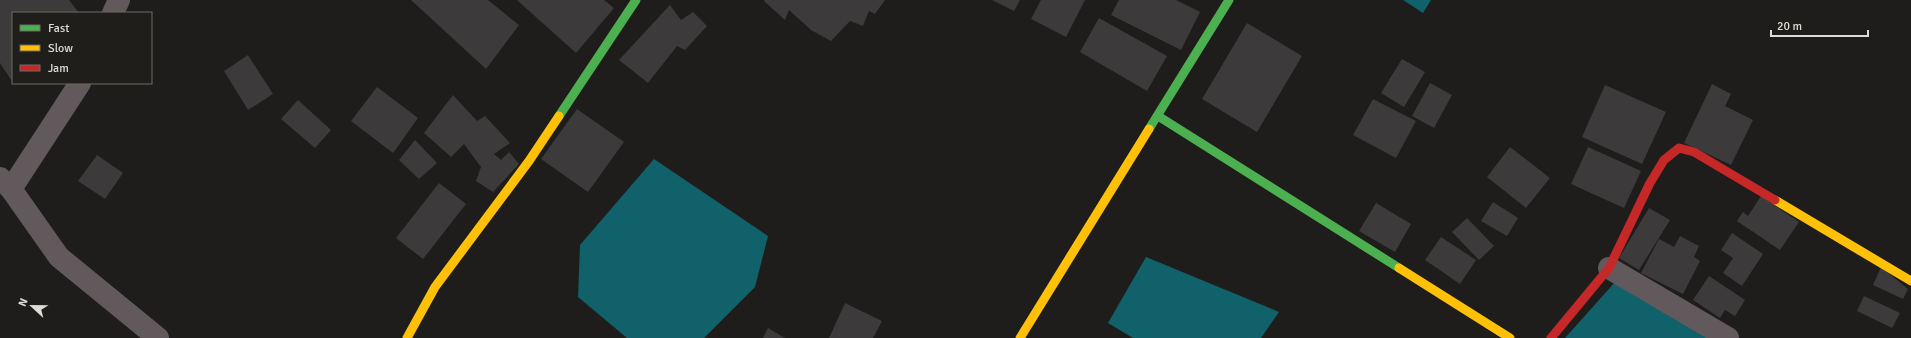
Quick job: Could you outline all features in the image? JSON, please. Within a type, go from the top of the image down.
[{"type":"street","points":[[114,12],[119,0]]},
{"type":"street","points":[[407,338],[435,287],[529,161],[636,0]]},
{"type":"street","points":[[1020,338],[1229,0]]},
{"type":"street","points":[[79,84],[6,183],[59,257],[158,338]]},
{"type":"street","points":[[1158,116],[1510,338]]},
{"type":"street","points":[[1551,338],[1609,268],[1650,183],[1664,160],[1679,148],[1694,152],[1911,281]]},
{"type":"street","points":[[1609,268],[1728,338]]},
{"type":"water","points":[[1403,0],[1431,0],[1423,13]]},
{"type":"water","points":[[654,159],[768,236],[755,287],[704,338],[627,338],[578,297],[580,245]]},
{"type":"water","points":[[1146,257],[1279,312],[1261,338],[1133,338],[1108,323]]},
{"type":"water","points":[[1616,281],[1721,338],[1565,338]]},
{"type":"building","points":[[0,0],[69,0],[78,12],[12,12],[12,81],[0,63]]},
{"type":"building","points":[[411,0],[488,0],[519,25],[486,69]]},
{"type":"building","points":[[517,0],[604,0],[614,8],[576,53]]},
{"type":"building","points":[[885,0],[875,14],[869,11],[863,26],[850,21],[831,41],[811,30],[789,10],[785,20],[764,1]]},
{"type":"building","points":[[992,0],[1020,0],[1014,11]]},
{"type":"building","points":[[1041,0],[1085,0],[1066,37],[1031,19]]},
{"type":"building","points":[[1119,0],[1176,0],[1200,12],[1181,50],[1111,15]]},
{"type":"building","points":[[670,5],[681,20],[693,12],[707,26],[685,50],[677,46],[648,83],[619,60]]},
{"type":"building","points":[[1099,18],[1167,56],[1147,91],[1080,52]]},
{"type":"building","points":[[1247,23],[1302,56],[1257,132],[1202,99]]},
{"type":"building","points":[[248,55],[273,94],[248,110],[224,71]]},
{"type":"building","points":[[1402,59],[1425,72],[1404,107],[1381,93]]},
{"type":"building","points":[[1430,83],[1452,95],[1434,128],[1412,116]]},
{"type":"building","points":[[1712,84],[1731,94],[1725,106],[1753,120],[1731,165],[1684,143]]},
{"type":"building","points":[[1605,85],[1666,112],[1642,164],[1582,137]]},
{"type":"building","points":[[377,87],[418,118],[393,153],[351,121]]},
{"type":"building","points":[[453,95],[477,121],[485,116],[510,143],[494,154],[501,160],[509,152],[519,164],[493,192],[476,181],[481,167],[464,144],[451,157],[424,133]]},
{"type":"building","points":[[1373,99],[1416,121],[1396,158],[1353,135]]},
{"type":"building","points":[[298,100],[331,130],[315,148],[281,119]]},
{"type":"building","points":[[577,109],[624,142],[588,192],[541,159]]},
{"type":"building","points":[[415,140],[437,163],[419,179],[399,160]]},
{"type":"building","points":[[1510,147],[1550,178],[1526,208],[1487,177]]},
{"type":"building","points":[[1588,147],[1641,171],[1624,208],[1571,184]]},
{"type":"building","points":[[97,155],[123,173],[105,199],[78,181]]},
{"type":"building","points":[[439,183],[466,204],[423,259],[396,238]]},
{"type":"building","points":[[1761,196],[1799,222],[1780,250],[1737,221],[1743,212],[1748,216]]},
{"type":"building","points":[[1493,202],[1518,218],[1507,236],[1481,221]]},
{"type":"building","points":[[1376,203],[1411,224],[1395,252],[1359,231]]},
{"type":"building","points":[[1649,208],[1670,220],[1639,270],[1619,258]]},
{"type":"building","points":[[1467,218],[1494,246],[1479,260],[1452,232]]},
{"type":"building","points":[[1732,233],[1763,254],[1742,286],[1723,273],[1733,258],[1721,250]]},
{"type":"building","points":[[1680,236],[1699,246],[1694,257],[1700,261],[1683,294],[1641,273],[1659,239],[1674,247]]},
{"type":"building","points":[[1441,237],[1476,260],[1460,284],[1425,260]]},
{"type":"building","points":[[1881,267],[1908,289],[1903,299],[1873,285]]},
{"type":"building","points":[[1709,276],[1745,300],[1735,316],[1725,310],[1720,318],[1693,300]]},
{"type":"building","points":[[1864,296],[1900,313],[1892,328],[1857,311]]},
{"type":"building","points":[[845,303],[882,321],[873,338],[829,338]]},
{"type":"building","points":[[768,328],[785,338],[763,338]]},
{"type":"traffic: fast","points":[[559,116],[636,0]]},
{"type":"traffic: fast","points":[[1149,129],[1229,0]]},
{"type":"traffic: fast","points":[[1158,116],[1399,268]]},
{"type":"traffic: slow","points":[[407,338],[435,287],[529,161],[559,116]]},
{"type":"traffic: slow","points":[[1020,338],[1149,129]]},
{"type":"traffic: slow","points":[[1775,200],[1911,281]]},
{"type":"traffic: slow","points":[[1399,268],[1510,338]]},
{"type":"traffic: jam","points":[[1551,338],[1609,268],[1650,183],[1664,160],[1679,148],[1694,152],[1775,200]]}]
